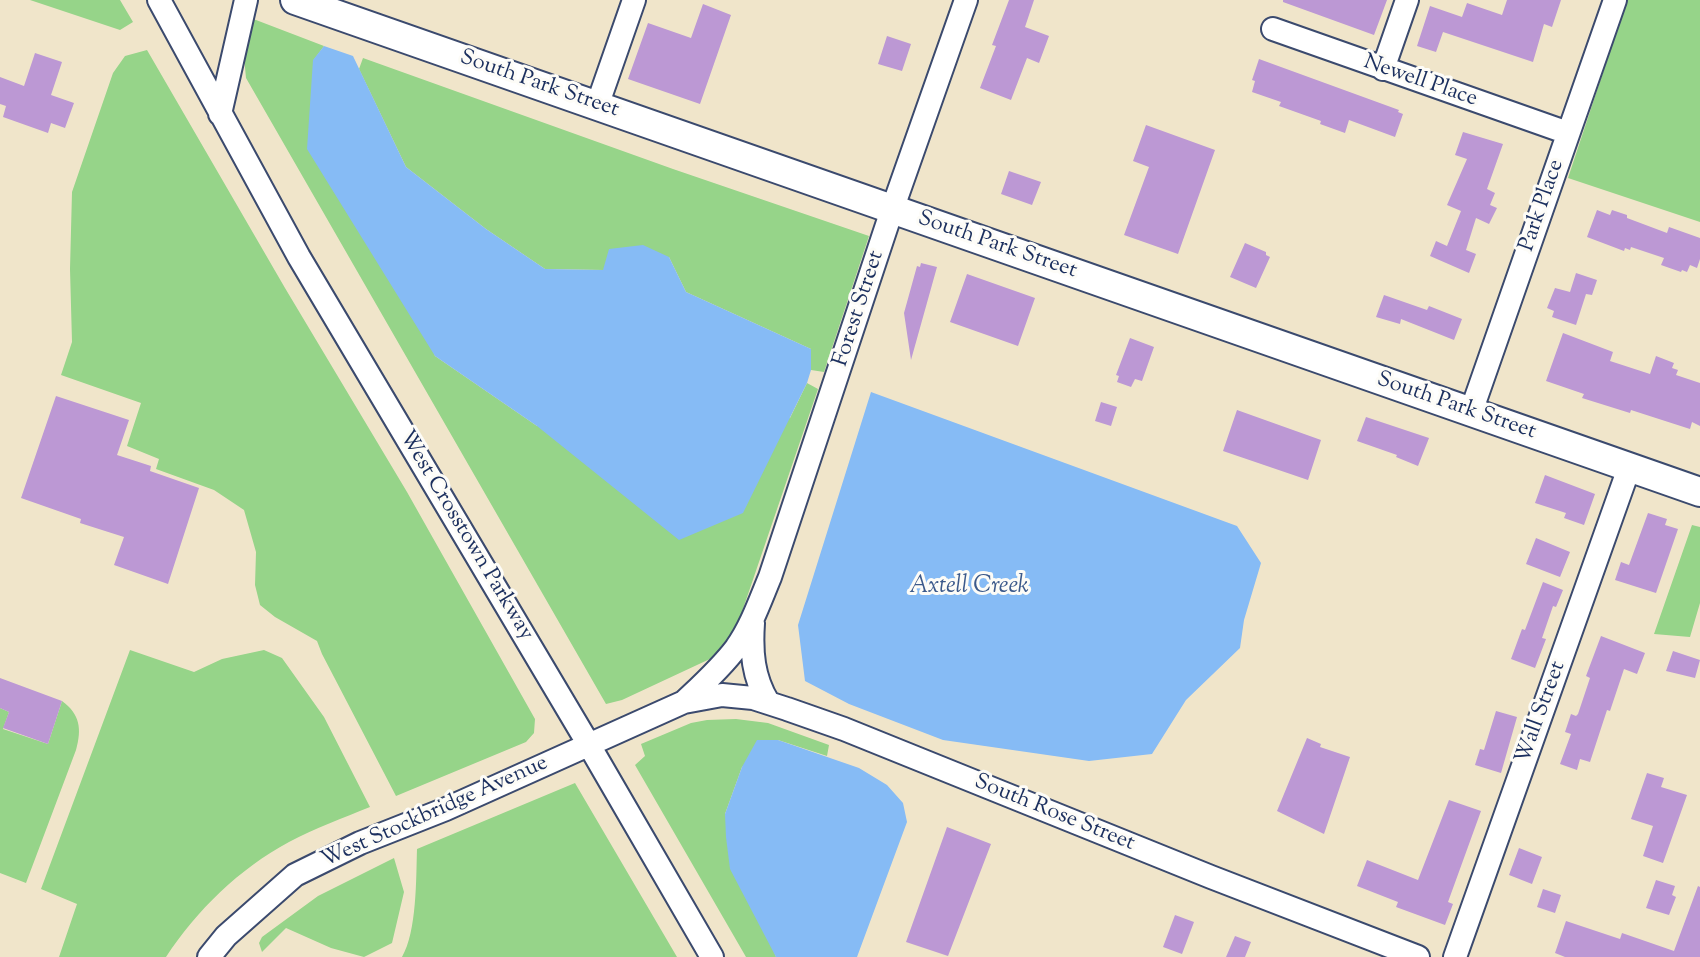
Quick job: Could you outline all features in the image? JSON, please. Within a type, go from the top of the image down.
[{"type":"main road","name":"South Park Street","points":[[295,0],[1700,492]]},
{"type":"street","name":"West Crosstown Parkway","points":[[159,0],[299,257],[712,957]]},
{"type":"street","points":[[220,114],[246,0]]},
{"type":"street","points":[[597,106],[634,0]]},
{"type":"street","name":"Forest Street","points":[[684,702],[737,646],[771,577],[892,210],[966,0]]},
{"type":"street","points":[[1383,69],[1407,0]]},
{"type":"street","name":"Park Place","points":[[1471,412],[1615,0]]},
{"type":"street","name":"Newell Place","points":[[1273,28],[1568,134]]},
{"type":"street","name":"Wall Street","points":[[1455,957],[1629,468]]},
{"type":"street","name":"Forest Street","points":[[753,617],[753,662],[761,691],[768,702]]},
{"type":"street","name":"South Rose Street","points":[[684,702],[722,695],[768,702],[844,729],[1201,873],[1418,957]]},
{"type":"street","name":"West Stockbridge Avenue","points":[[209,957],[226,936],[295,875],[360,843],[446,809],[684,702]]},
{"type":"green space","points":[[30,0],[120,0],[133,22],[120,30]]},
{"type":"green space","points":[[1627,0],[1700,0],[1700,222],[1568,178]]},
{"type":"green space","points":[[251,19],[324,46],[313,61],[435,356],[537,426],[790,418],[807,383],[818,389],[731,644],[716,663],[712,658],[622,700],[606,704],[246,78],[244,57]]},
{"type":"green space","points":[[147,50],[407,492],[535,719],[534,733],[526,742],[396,796],[317,641],[275,617],[260,605],[255,585],[256,552],[244,510],[214,490],[156,469],[159,459],[127,446],[141,403],[61,375],[72,342],[70,269],[72,192],[113,73],[125,56]]},
{"type":"green space","points":[[363,58],[673,169],[869,236],[824,372],[811,370],[811,349],[686,292],[669,257],[604,270],[545,269],[486,229],[406,167],[359,69]]},
{"type":"green space","points":[[1692,525],[1700,527],[1700,603],[1690,637],[1654,634]]},
{"type":"green space","points":[[130,650],[194,672],[222,659],[264,650],[282,658],[324,717],[370,807],[299,837],[253,865],[205,907],[166,957],[59,957],[77,904],[41,889]]},
{"type":"green space","points":[[62,701],[73,711],[78,722],[78,742],[26,883],[0,873],[0,708],[9,712],[3,729],[48,744]]},
{"type":"green space","points":[[736,719],[768,723],[829,745],[827,756],[778,740],[742,767],[725,814],[776,957],[746,957],[635,765],[645,756],[641,744],[691,723]]},
{"type":"green space","points":[[575,783],[677,957],[402,957],[411,933],[413,919],[417,849]]},
{"type":"green space","points":[[394,858],[404,892],[392,943],[364,957],[331,948],[286,928],[262,952],[259,943],[262,937],[318,896]]},
{"type":"water","points":[[324,46],[353,56],[406,167],[486,229],[545,269],[603,270],[609,249],[643,245],[669,257],[686,292],[811,349],[811,370],[807,383],[743,513],[679,540],[537,426],[435,356],[307,149],[313,60]]},
{"type":"water","name":"Axtell Creek","points":[[871,392],[1237,526],[1261,563],[1244,620],[1240,648],[1186,700],[1152,754],[1089,761],[943,740],[849,704],[805,681],[798,625]]},
{"type":"water","points":[[757,740],[778,740],[859,768],[887,785],[903,803],[907,822],[857,957],[776,957],[730,869],[725,814],[742,767]]},
{"type":"building","points":[[1009,0],[1034,0],[1025,27],[1049,36],[1039,63],[1027,58],[1011,100],[980,88],[996,46],[992,45]]},
{"type":"building","points":[[1283,0],[1387,0],[1374,35],[1283,2]]},
{"type":"building","points":[[1507,0],[1561,0],[1552,27],[1544,24],[1533,62],[1443,32],[1436,52],[1417,46],[1430,6],[1462,17],[1467,3],[1502,15]]},
{"type":"building","points":[[703,4],[731,15],[700,104],[628,79],[648,23],[691,38]]},
{"type":"building","points":[[887,36],[911,44],[902,71],[878,64]]},
{"type":"building","points":[[35,53],[62,62],[51,95],[74,103],[65,128],[51,123],[48,133],[3,117],[6,106],[0,104],[0,77],[24,86]]},
{"type":"building","points":[[1259,59],[1399,110],[1398,112],[1403,114],[1395,137],[1349,120],[1345,133],[1320,124],[1321,121],[1279,106],[1281,102],[1252,92],[1255,81],[1252,80]]},
{"type":"building","points":[[1146,125],[1215,150],[1178,254],[1124,235],[1149,167],[1133,161]]},
{"type":"building","points":[[1463,132],[1503,144],[1487,189],[1495,193],[1490,205],[1497,208],[1489,224],[1476,218],[1466,250],[1476,254],[1469,273],[1430,256],[1436,241],[1447,246],[1461,211],[1447,205],[1467,159],[1455,155]]},
{"type":"building","points":[[1009,171],[1041,182],[1032,205],[1001,194]]},
{"type":"building","points":[[1597,210],[1610,215],[1612,210],[1667,233],[1669,227],[1700,238],[1700,259],[1697,268],[1690,265],[1687,272],[1682,270],[1681,272],[1661,265],[1664,258],[1631,247],[1630,250],[1625,248],[1624,251],[1587,237]]},
{"type":"building","points":[[1245,243],[1266,252],[1266,255],[1270,257],[1256,288],[1230,277]]},
{"type":"building","points":[[921,263],[937,267],[911,360],[904,313],[917,266],[920,267]]},
{"type":"building","points":[[1576,273],[1597,280],[1592,295],[1586,294],[1576,325],[1552,317],[1554,311],[1547,308],[1555,288],[1570,292]]},
{"type":"building","points":[[967,274],[1035,298],[1018,346],[950,322]]},
{"type":"building","points":[[1384,295],[1427,310],[1429,306],[1462,319],[1454,340],[1401,319],[1400,324],[1376,317]]},
{"type":"building","points":[[1563,333],[1613,352],[1610,361],[1650,374],[1656,356],[1674,363],[1672,368],[1678,370],[1676,375],[1700,383],[1700,426],[1692,422],[1690,429],[1631,410],[1630,413],[1582,398],[1584,394],[1546,381]]},
{"type":"building","points":[[1130,338],[1154,347],[1142,381],[1135,379],[1131,387],[1117,382],[1119,376],[1116,375]]},
{"type":"building","points":[[56,396],[129,420],[117,455],[151,466],[150,471],[199,488],[168,584],[114,565],[124,537],[80,523],[81,519],[21,498]]},
{"type":"building","points":[[1101,402],[1117,407],[1111,426],[1095,421]]},
{"type":"building","points":[[1237,410],[1321,440],[1308,480],[1223,451]]},
{"type":"building","points":[[1366,417],[1429,438],[1418,466],[1396,457],[1397,455],[1357,441]]},
{"type":"building","points":[[1545,475],[1595,494],[1584,525],[1564,518],[1566,513],[1535,503]]},
{"type":"building","points":[[1648,513],[1667,519],[1665,525],[1678,529],[1656,593],[1615,580],[1621,562],[1629,565]]},
{"type":"building","points":[[1536,538],[1570,552],[1560,577],[1526,564]]},
{"type":"building","points":[[1543,582],[1563,590],[1556,607],[1553,606],[1542,638],[1546,639],[1535,668],[1511,659]]},
{"type":"building","points":[[1601,636],[1645,653],[1637,674],[1624,669],[1610,711],[1607,710],[1590,762],[1580,759],[1577,770],[1560,764],[1571,734],[1565,732],[1571,714],[1576,716],[1578,714],[1590,678],[1586,676]]},
{"type":"building","points":[[1673,651],[1700,660],[1695,678],[1666,671]]},
{"type":"building","points":[[0,678],[62,701],[48,744],[3,728],[9,712],[0,708]]},
{"type":"building","points":[[1496,711],[1517,717],[1501,773],[1475,765],[1480,749],[1484,750]]},
{"type":"building","points":[[1307,738],[1321,744],[1320,747],[1350,757],[1324,834],[1277,811]]},
{"type":"building","points":[[1647,773],[1664,778],[1661,787],[1687,795],[1663,863],[1643,856],[1653,826],[1631,819]]},
{"type":"building","points":[[1449,800],[1481,811],[1448,902],[1453,904],[1445,925],[1396,907],[1398,902],[1357,886],[1367,860],[1418,880]]},
{"type":"building","points":[[947,827],[991,844],[948,956],[906,942]]},
{"type":"building","points":[[1519,848],[1542,857],[1532,884],[1509,875]]},
{"type":"building","points":[[1656,880],[1675,886],[1672,895],[1676,897],[1669,915],[1646,908]]},
{"type":"building","points":[[1698,886],[1700,887],[1700,957],[1565,957],[1555,953],[1566,921],[1620,939],[1622,933],[1674,951]]},
{"type":"building","points":[[1543,889],[1561,895],[1555,913],[1537,907]]},
{"type":"building","points":[[1175,915],[1194,922],[1182,954],[1163,947]]},
{"type":"building","points":[[1235,936],[1251,942],[1245,957],[1226,957]]}]
